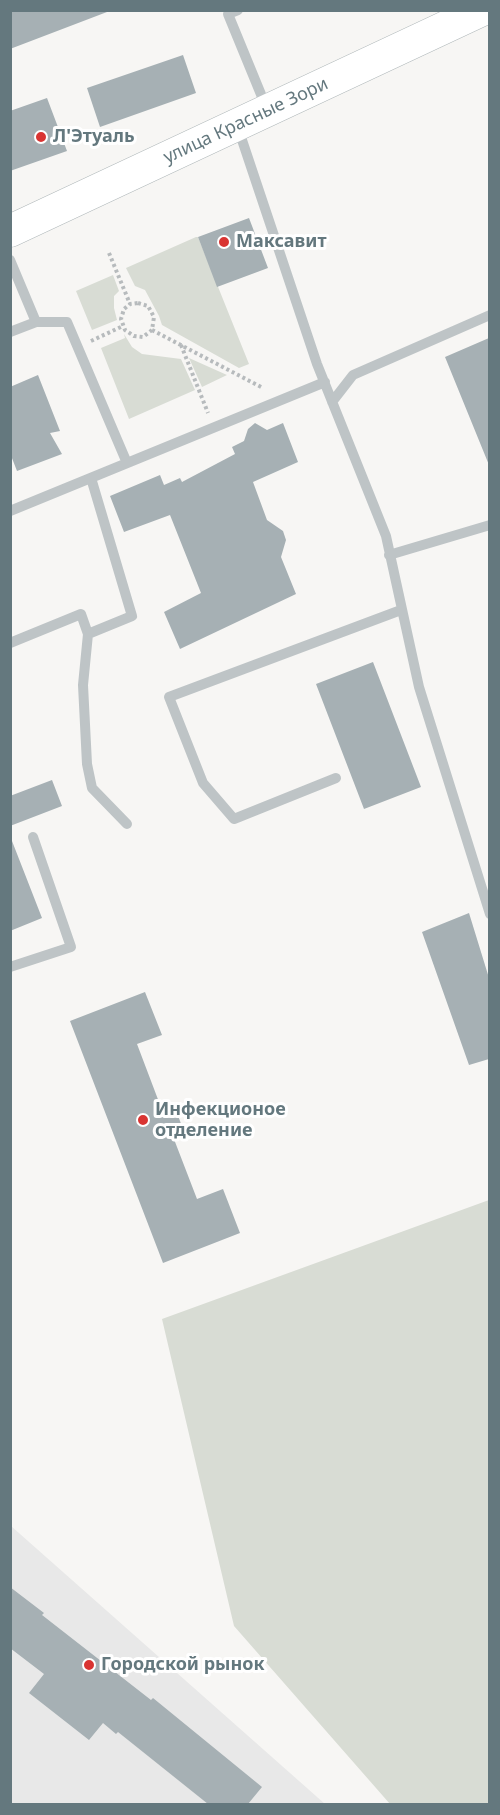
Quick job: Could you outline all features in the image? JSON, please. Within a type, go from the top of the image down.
[{"type":"main road","name":"улица Красные Зори","points":[[10,231],[482,10]]},
{"type":"lane","points":[[231,12],[268,111]]},
{"type":"lane","points":[[237,125],[332,402],[386,536],[418,687],[489,914]]},
{"type":"lane","points":[[10,260],[36,322]]},
{"type":"lane","points":[[332,402],[353,375],[489,315]]},
{"type":"lane","points":[[10,332],[36,322],[68,322],[127,463]]},
{"type":"lane","points":[[10,511],[325,382]]},
{"type":"lane","points":[[88,634],[132,616],[92,478]]},
{"type":"lane","points":[[389,555],[489,525]]},
{"type":"lane","points":[[336,778],[234,819],[203,783],[169,697],[401,610]]},
{"type":"lane","points":[[10,643],[81,614],[88,634],[83,685],[87,764],[92,788],[127,824]]},
{"type":"lane","points":[[10,968],[70,947],[33,837]]},
{"type":"path","points":[[109,253],[130,304]]},
{"type":"path","points":[[138,303],[148,306],[154,317],[152,330],[143,337],[134,336],[123,326],[121,319],[124,309],[130,304],[138,303]]},
{"type":"path","points":[[78,347],[123,326]]},
{"type":"path","points":[[152,330],[284,399]]},
{"type":"path","points":[[180,344],[214,428]]},
{"type":"shaded area","points":[[198,237],[249,364],[239,368],[162,325],[145,290],[135,286],[126,268]]},
{"type":"shaded area","points":[[113,275],[119,291],[114,296],[117,320],[92,330],[76,291]]},
{"type":"shaded area","points":[[124,334],[132,347],[142,354],[181,359],[195,390],[129,419],[101,348],[125,338]]},
{"type":"shaded area","points":[[189,358],[227,375],[202,387]]},
{"type":"shaded area","points":[[489,1200],[489,1804],[390,1804],[234,1626],[162,1319]]},
{"type":"shaded area","name":"Городской рынок","points":[[11,1526],[325,1804],[11,1804]]},
{"type":"building","points":[[10,10],[106,10],[107,12],[10,49]]},
{"type":"building","points":[[183,55],[196,93],[100,127],[87,88]]},
{"type":"building","points":[[47,98],[67,151],[10,171],[10,111]]},
{"type":"building","points":[[249,218],[268,268],[217,287],[198,237]]},
{"type":"building","points":[[489,338],[489,465],[445,357]]},
{"type":"building","points":[[38,375],[60,431],[50,433],[62,454],[17,471],[10,453],[10,387]]},
{"type":"building","points":[[255,423],[267,430],[283,423],[298,462],[253,482],[267,520],[283,531],[286,540],[281,557],[296,594],[180,649],[164,612],[201,593],[170,515],[124,532],[110,496],[160,475],[164,485],[180,478],[182,482],[235,454],[232,447],[244,441],[248,429]]},
{"type":"building","points":[[373,662],[421,787],[364,809],[316,684]]},
{"type":"building","points":[[52,780],[62,806],[10,826],[10,796]]},
{"type":"building","points":[[10,841],[12,841],[42,918],[10,931]]},
{"type":"building","points":[[469,913],[489,978],[489,1059],[469,1065],[422,932]]},
{"type":"building","name":"Инфекционое отделение","points":[[145,992],[162,1035],[137,1044],[162,1110],[174,1105],[183,1129],[172,1134],[197,1199],[223,1189],[240,1233],[163,1263],[70,1021]]},
{"type":"building","points":[[10,1587],[44,1613],[42,1615],[151,1700],[153,1698],[262,1787],[248,1804],[208,1804],[118,1732],[116,1734],[103,1723],[89,1740],[29,1693],[44,1674],[10,1648]]},
{"type":"place","name":"Л'Этуаль","points":[[41,137]]},
{"type":"place","name":"Максавит","points":[[224,242]]},
{"type":"place","name":"Инфекционое отделение","points":[[143,1120]]},
{"type":"place","name":"Городской рынок","points":[[89,1665]]}]
